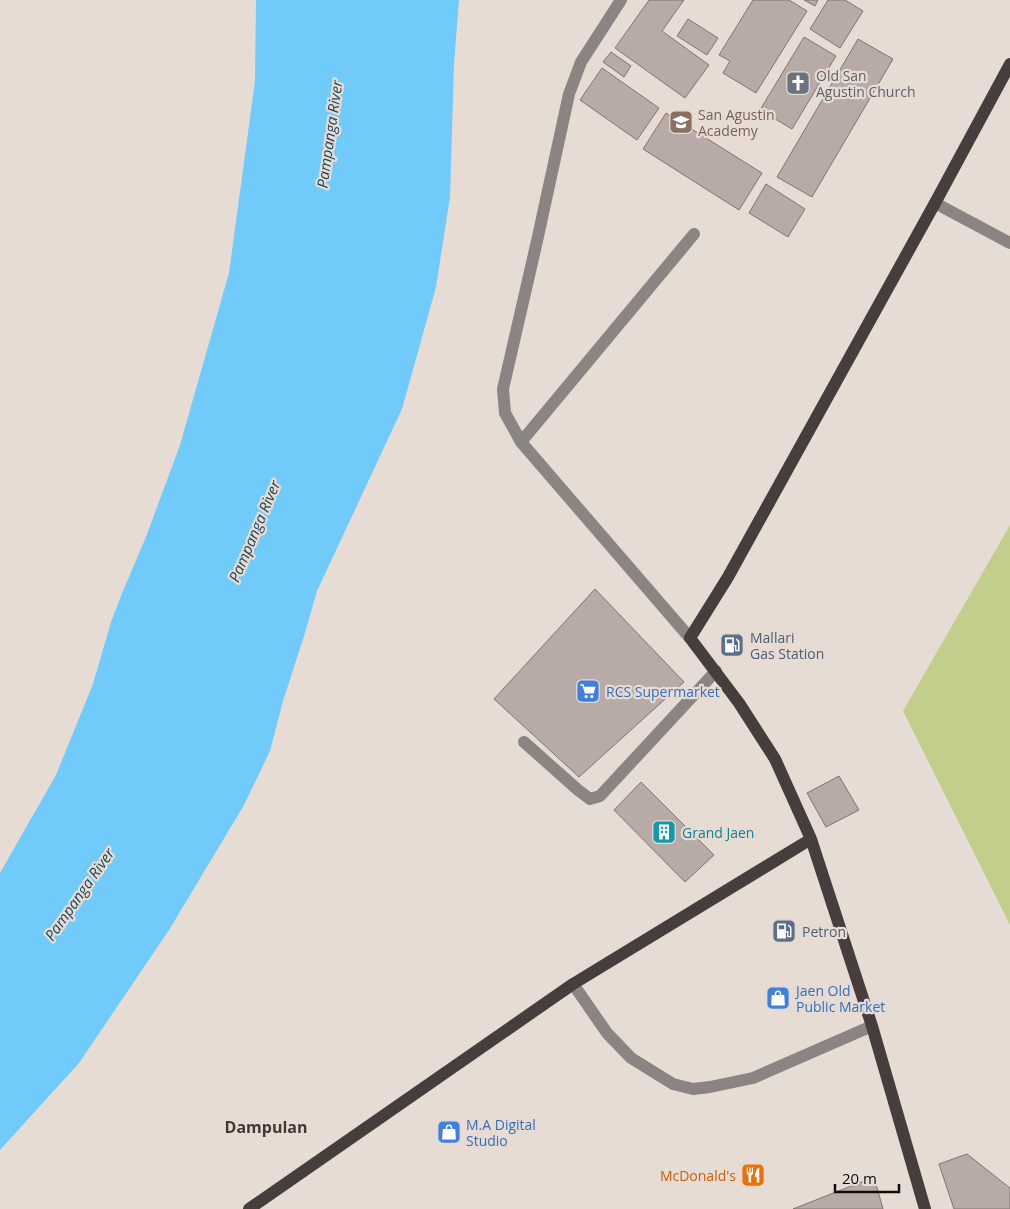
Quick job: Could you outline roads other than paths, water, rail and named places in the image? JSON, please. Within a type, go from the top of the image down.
[{"type":"main road","points":[[925,1209],[872,1026],[811,840],[775,759],[738,703],[690,638],[728,577],[1010,64]]},
{"type":"main road","points":[[249,1209],[574,984],[811,840]]},
{"type":"street","points":[[621,0],[581,62],[569,94],[503,389],[504,413],[521,442],[690,638]]},
{"type":"street","points":[[935,203],[1010,243]]},
{"type":"street","points":[[521,442],[694,234]]},
{"type":"street","points":[[524,742],[590,799],[600,796],[716,672]]},
{"type":"street","points":[[574,984],[608,1033],[632,1058],[673,1084],[692,1089],[753,1078],[872,1026]]},
{"type":"water","name":"Pampanga River","points":[[256,0],[459,0],[454,64],[450,197],[436,287],[402,409],[317,591],[283,701],[270,751],[244,805],[169,930],[79,1063],[0,1150],[0,873],[56,775],[93,684],[111,622],[146,537],[180,445],[229,273],[255,81]]},
{"type":"place","name":"Old San Agustin Church","points":[[798,83]]},
{"type":"place","name":"San Agustin Academy","points":[[681,122]]},
{"type":"place","name":"Mallari Gas Station","points":[[732,645]]},
{"type":"place","name":"RCS Supermarket","points":[[588,691]]},
{"type":"place","name":"Grand Jaen","points":[[664,832]]},
{"type":"place","name":"Petron","points":[[784,931]]},
{"type":"place","name":"Jaen Old Public Market","points":[[778,998]]},
{"type":"place","name":"M.A Digital Studio","points":[[449,1132]]},
{"type":"place","name":"McDonald's","points":[[753,1175]]},
{"type":"district","name":"Dampulan","points":[[266,1127]]}]
